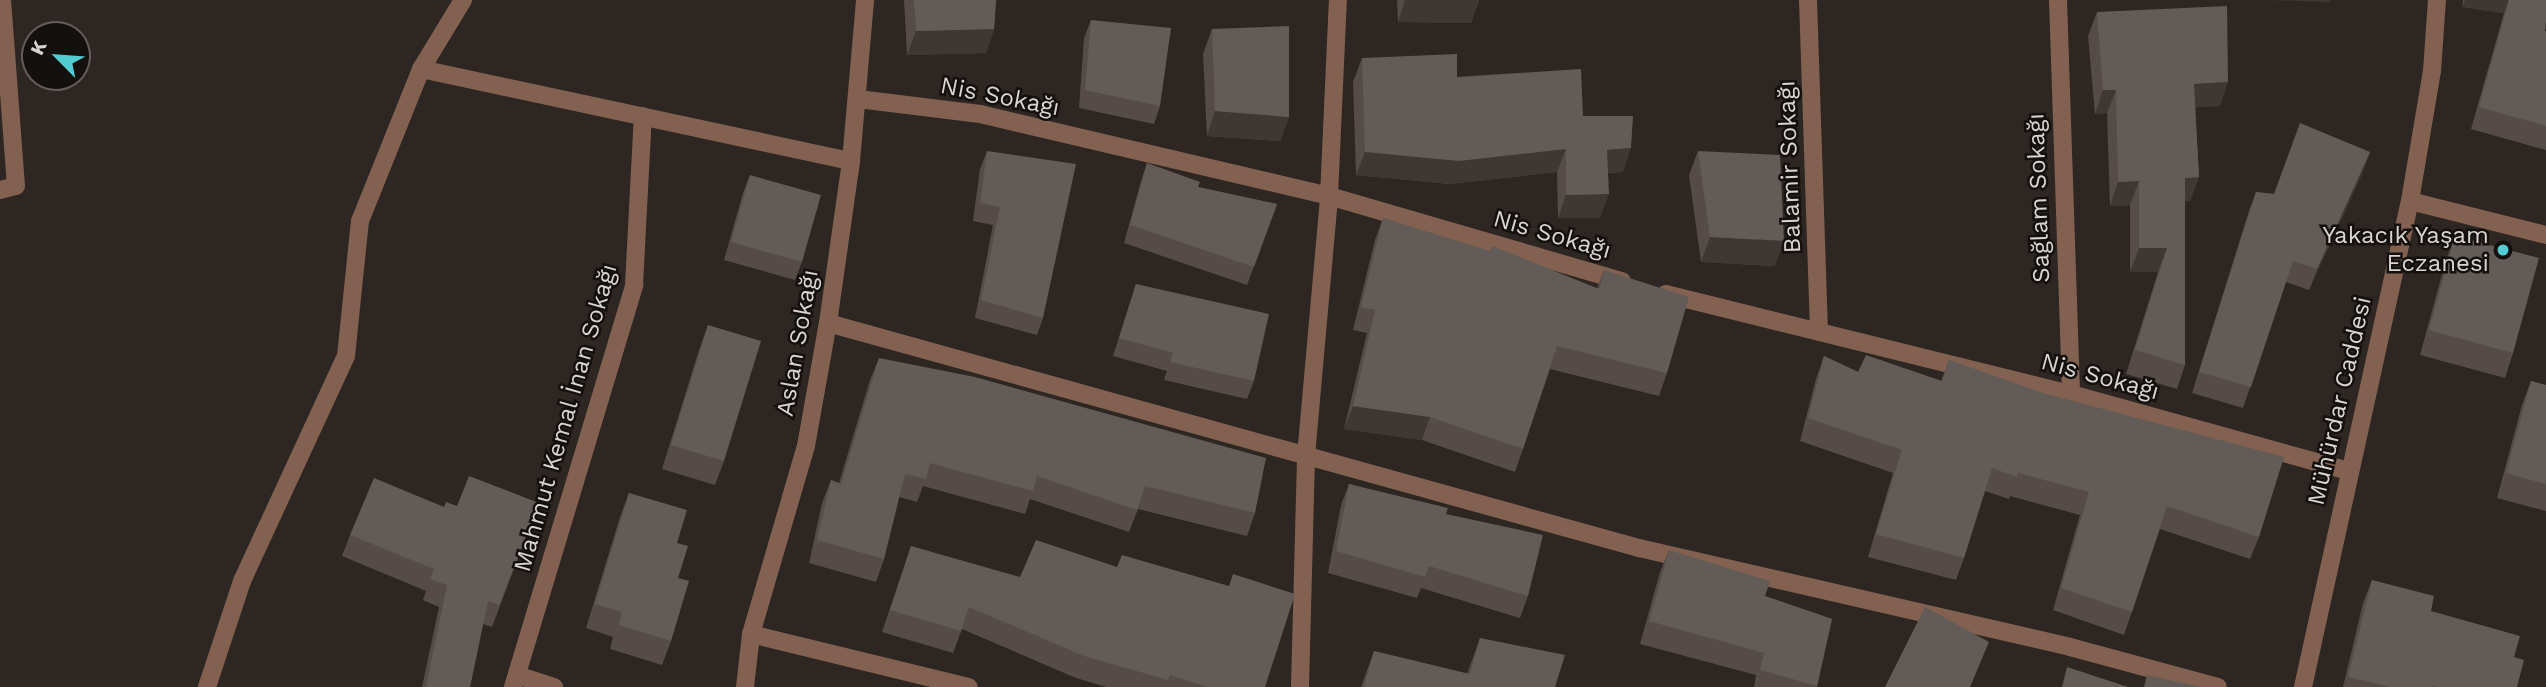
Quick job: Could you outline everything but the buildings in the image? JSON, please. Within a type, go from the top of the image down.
[{"type":"street","points":[[0,190],[16,186],[2,0]]},
{"type":"street","points":[[207,687],[242,581],[345,356],[360,221],[421,69],[463,0]]},
{"type":"street","name":"Aslan Sokağı","points":[[745,687],[751,634],[806,446],[828,323],[851,161],[865,0]]},
{"type":"street","points":[[1300,687],[1306,456],[1329,195],[1338,0]]},
{"type":"street","name":"Balamir Sokağı","points":[[1808,0],[1819,332]]},
{"type":"street","name":"Sağlam Sokağı","points":[[2058,0],[2071,394]]},
{"type":"street","name":"Mühürdar Caddesi","points":[[2303,687],[2410,201],[2432,71],[2437,0]]},
{"type":"street","points":[[421,69],[851,161]]},
{"type":"street","name":"Nis Sokağı","points":[[858,99],[979,114],[1329,195],[1641,287],[2071,394],[2349,471]]},
{"type":"street","name":"Mahmut Kemal İnan Sokağı","points":[[515,681],[634,285],[643,116]]},
{"type":"street","points":[[2410,201],[2546,235]]},
{"type":"street","points":[[828,323],[1639,548],[2070,647],[2218,687]]},
{"type":"street","points":[[751,634],[969,687]]},
{"type":"street","points":[[515,681],[554,687]]},
{"type":"place","name":"Yakacık Yaşam Eczanesi","points":[[2503,250]]}]
